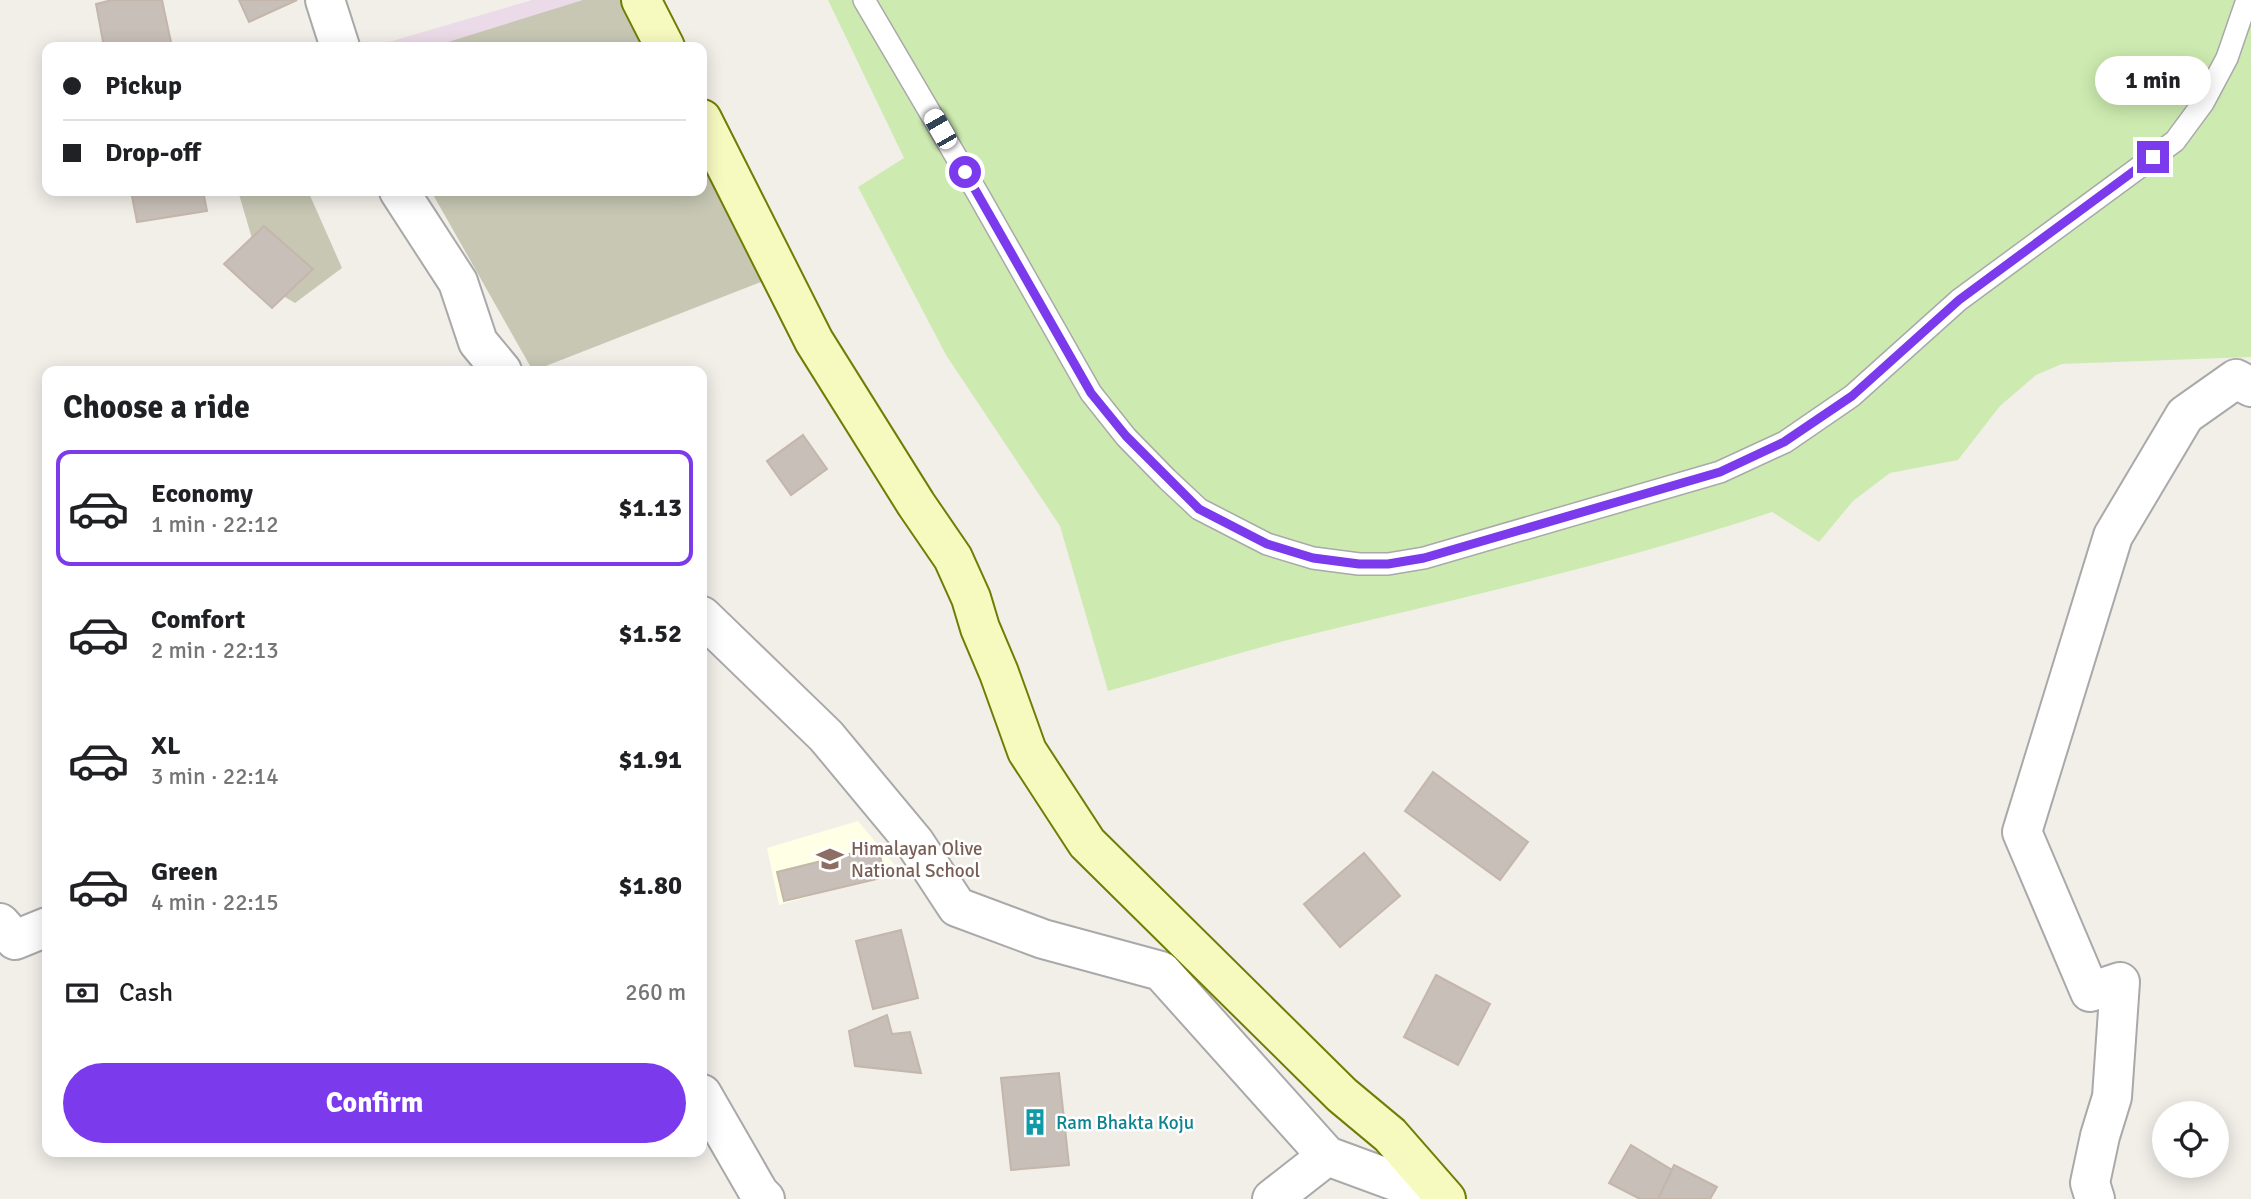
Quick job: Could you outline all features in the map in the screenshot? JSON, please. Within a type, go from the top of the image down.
[{"type":"main road","points":[[641,0],[662,42]]},
{"type":"main road","points":[[707,130],[814,341],[953,558],[971,598],[1027,751],[1087,843],[1342,1095],[1390,1135],[1445,1199]]},
{"type":"street","points":[[326,0],[339,42]]},
{"type":"street","points":[[402,196],[458,282],[478,342],[498,366]]},
{"type":"street","points":[[2095,1199],[2090,1183],[2112,1097],[2120,982],[2090,992],[2022,832],[2113,536],[2185,415],[2236,379],[2251,387]]},
{"type":"street","points":[[707,621],[826,736],[915,843],[957,907],[1043,939],[1161,971],[1327,1156],[1445,1199]]},
{"type":"street","points":[[0,923],[15,940],[42,929]]},
{"type":"street","points":[[707,1103],[765,1199]]},
{"type":"street","points":[[1272,1199],[1327,1156]]},
{"type":"lane","points":[[864,0],[1091,393],[1126,436],[1199,509],[1232,527],[1267,544],[1313,558],[1378,564],[1424,558],[1720,472],[1784,442],[1852,396],[1959,300],[2175,141],[2203,103],[2227,58],[2248,0]]},
{"type":"shaded area","points":[[532,0],[617,0],[638,42],[389,42]]},
{"type":"shaded area","points":[[583,0],[626,0],[648,42],[448,42]]},
{"type":"shaded area","points":[[707,155],[771,278],[546,366],[530,366],[434,196],[707,196]]},
{"type":"shaded area","points":[[239,196],[310,196],[342,268],[295,303],[266,286]]},
{"type":"shaded area","name":"Himalayan Olive National School","points":[[858,821],[900,871],[779,905],[767,848]]},
{"type":"green space","points":[[828,0],[2251,0],[2251,357],[2062,364],[2036,375],[2000,406],[1958,460],[1890,473],[1853,501],[1819,542],[1772,512],[1595,564],[1296,638],[1108,691],[1060,526],[946,355],[858,187],[904,158]]},
{"type":"building","points":[[112,0],[162,0],[171,42],[103,42],[96,4]]},
{"type":"building","points":[[239,0],[297,0],[249,22]]},
{"type":"building","points":[[132,196],[204,196],[207,211],[137,222]]},
{"type":"building","points":[[264,226],[313,269],[272,308],[224,264]]},
{"type":"building","points":[[803,435],[827,469],[791,495],[767,461]]},
{"type":"building","points":[[1433,772],[1528,842],[1500,880],[1405,811]]},
{"type":"building","points":[[878,847],[885,877],[784,901],[777,872]]},
{"type":"building","points":[[1364,853],[1400,896],[1340,947],[1304,904]]},
{"type":"building","points":[[901,930],[918,998],[873,1009],[856,941]]},
{"type":"building","points":[[1436,975],[1490,1004],[1458,1065],[1404,1037]]},
{"type":"building","points":[[887,1015],[892,1034],[910,1032],[921,1073],[855,1066],[849,1031]]},
{"type":"building","name":"Ram Bhakta Koju","points":[[1059,1073],[1069,1165],[1011,1170],[1001,1078]]},
{"type":"building","points":[[1631,1145],[1672,1170],[1658,1199],[1640,1199],[1609,1183]]},
{"type":"building","points":[[1674,1165],[1717,1187],[1710,1199],[1658,1199]]},
{"type":"place","name":"Himalayan Olive National School","points":[[830,859]]},
{"type":"place","name":"Ram Bhakta Koju","points":[[1035,1122]]},
{"type":"route","points":[[965,172],[1091,393],[1167,480],[1199,509],[1267,544],[1313,558],[1359,564],[1388,564],[1424,558],[1720,472],[1784,442],[1852,396],[1959,300],[2153,157]]}]
